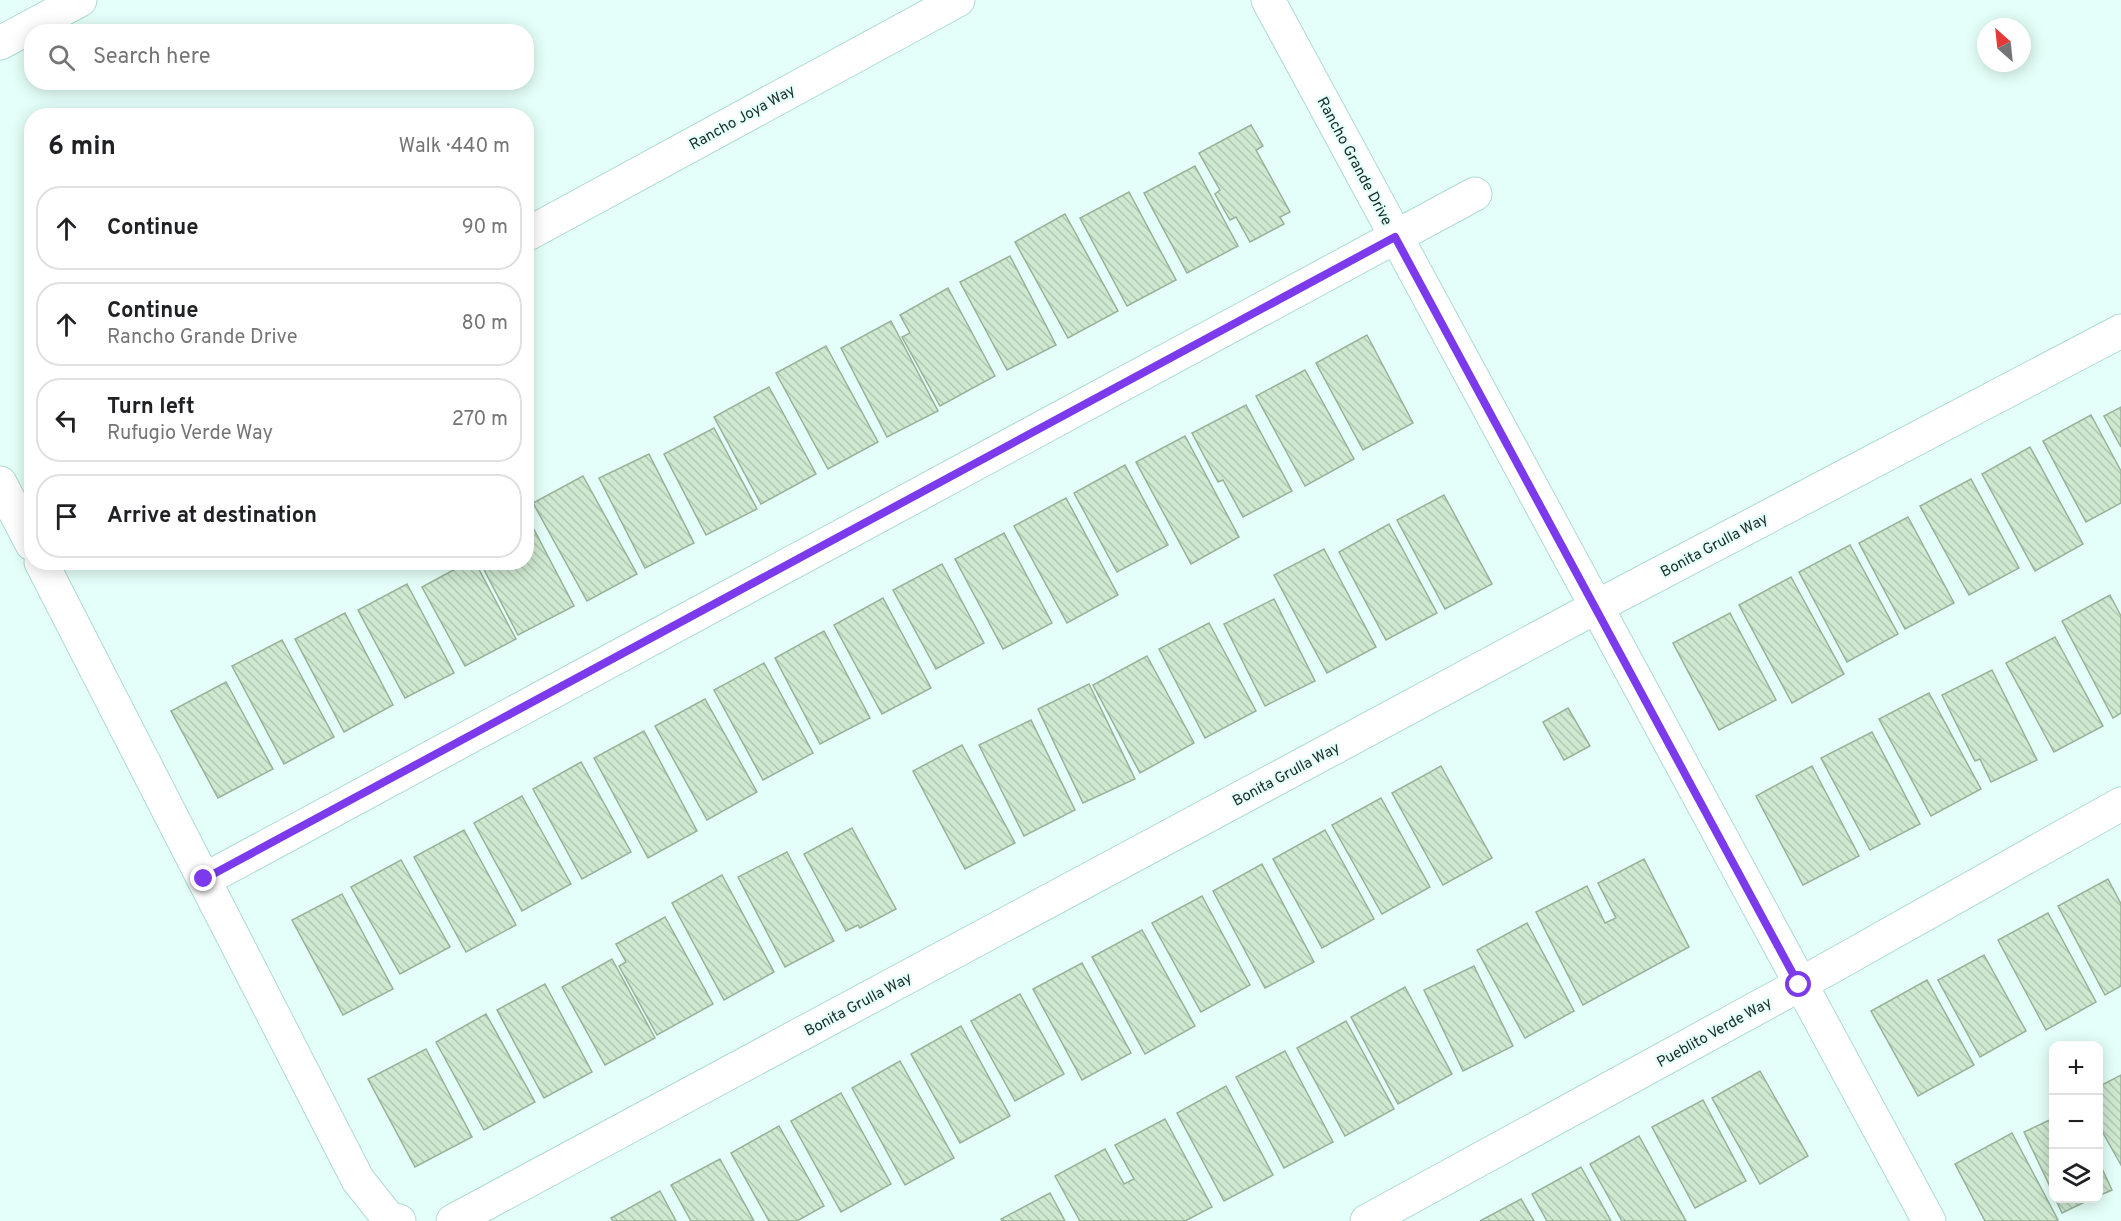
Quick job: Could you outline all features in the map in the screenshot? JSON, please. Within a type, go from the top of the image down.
[{"type":"street","points":[[35,24],[80,0]]},
{"type":"street","name":"Rancho Joya Way","points":[[534,231],[958,0]]},
{"type":"street","name":"Rancho Grande Drive","points":[[1268,0],[1799,985],[1929,1221]]},
{"type":"street","points":[[0,43],[24,30]]},
{"type":"street","points":[[204,879],[1475,194]]},
{"type":"street","name":"Bonita Grulla Way","points":[[453,1221],[1596,607],[2121,331]]},
{"type":"street","points":[[0,483],[23,508]]},
{"type":"street","points":[[45,570],[358,1180],[389,1219],[399,1221]]},
{"type":"street","name":"Pueblito Verde Way","points":[[1367,1221],[1799,985],[2121,804]]},
{"type":"building","points":[[1251,125],[1263,146],[1256,150],[1290,212],[1280,217],[1284,224],[1250,242],[1236,217],[1230,220],[1215,194],[1220,190],[1199,153]]},
{"type":"building","points":[[1195,166],[1238,246],[1187,273],[1144,193]]},
{"type":"building","points":[[1129,192],[1176,280],[1127,306],[1080,218]]},
{"type":"building","points":[[1065,214],[1118,311],[1068,338],[1015,242]]},
{"type":"building","points":[[1010,256],[1056,345],[1007,370],[960,282]]},
{"type":"building","points":[[948,288],[995,376],[940,406],[902,337],[910,333],[900,315]]},
{"type":"building","points":[[891,321],[938,411],[887,437],[841,348]]},
{"type":"building","points":[[1367,335],[1413,423],[1363,450],[1316,363]]},
{"type":"building","points":[[826,346],[878,442],[828,469],[776,373]]},
{"type":"building","points":[[1305,370],[1354,459],[1305,486],[1256,396]]},
{"type":"building","points":[[769,387],[816,474],[761,504],[714,417]]},
{"type":"building","points":[[1246,405],[1292,491],[1243,517],[1223,480],[1218,482],[1192,433]]},
{"type":"building","points":[[2121,407],[2121,447],[2104,416]]},
{"type":"building","points":[[2091,415],[2121,471],[2121,503],[2086,522],[2043,441]]},
{"type":"building","points":[[714,428],[757,509],[706,535],[664,454]]},
{"type":"building","points":[[1185,436],[1239,537],[1191,564],[1136,462]]},
{"type":"building","points":[[2030,447],[2083,544],[2035,571],[1982,474]]},
{"type":"building","points":[[649,454],[694,543],[645,568],[599,478]]},
{"type":"building","points":[[1125,465],[1168,545],[1117,572],[1074,493]]},
{"type":"building","points":[[583,476],[637,574],[587,601],[534,502]]},
{"type":"building","points":[[1971,479],[2019,568],[1969,595],[1920,506]]},
{"type":"building","points":[[1444,495],[1492,584],[1445,609],[1397,520]]},
{"type":"building","points":[[1066,498],[1118,595],[1067,623],[1014,526]]},
{"type":"building","points":[[1908,517],[1954,603],[1905,629],[1859,543]]},
{"type":"building","points":[[1389,524],[1437,613],[1386,640],[1339,552]]},
{"type":"building","points":[[534,529],[574,606],[518,635],[484,570],[534,570]]},
{"type":"building","points":[[1004,533],[1052,623],[1003,649],[955,559]]},
{"type":"building","points":[[1850,545],[1898,634],[1847,662],[1799,572]]},
{"type":"building","points":[[1324,549],[1376,647],[1327,673],[1274,575]]},
{"type":"building","points":[[942,564],[984,643],[936,669],[893,590]]},
{"type":"building","points":[[453,570],[479,570],[516,639],[465,666],[422,587]]},
{"type":"building","points":[[1791,577],[1844,674],[1792,703],[1739,605]]},
{"type":"building","points":[[407,584],[454,673],[405,698],[358,610]]},
{"type":"building","points":[[2110,595],[2121,616],[2121,713],[2113,718],[2062,621]]},
{"type":"building","points":[[883,598],[931,688],[882,714],[834,625]]},
{"type":"building","points":[[1274,599],[1315,681],[1265,706],[1224,624]]},
{"type":"building","points":[[345,613],[393,705],[344,732],[295,639]]},
{"type":"building","points":[[1730,613],[1776,700],[1719,730],[1673,643]]},
{"type":"building","points":[[1209,623],[1256,711],[1205,738],[1159,649]]},
{"type":"building","points":[[824,631],[870,718],[820,744],[775,658]]},
{"type":"building","points":[[2055,637],[2103,726],[2054,752],[2006,663]]},
{"type":"building","points":[[282,640],[334,737],[284,764],[232,666]]},
{"type":"building","points":[[1147,656],[1194,743],[1140,773],[1093,685]]},
{"type":"building","points":[[764,663],[813,753],[763,780],[714,690]]},
{"type":"building","points":[[1992,670],[2037,760],[1991,782],[1980,759],[1975,761],[1942,695]]},
{"type":"building","points":[[226,682],[273,769],[218,798],[171,711]]},
{"type":"building","points":[[1089,684],[1135,779],[1083,803],[1038,709]]},
{"type":"building","points":[[1929,693],[1981,789],[1931,816],[1879,719]]},
{"type":"building","points":[[705,699],[757,792],[707,820],[655,726]]},
{"type":"building","points":[[1568,708],[1590,746],[1564,760],[1543,722]]},
{"type":"building","points":[[1031,720],[1075,810],[1024,836],[979,745]]},
{"type":"building","points":[[644,731],[697,831],[648,858],[594,758]]},
{"type":"building","points":[[1872,732],[1920,824],[1870,850],[1821,758]]},
{"type":"building","points":[[962,745],[1015,843],[965,869],[913,771]]},
{"type":"building","points":[[581,762],[631,852],[582,879],[533,789]]},
{"type":"building","points":[[1441,766],[1492,858],[1443,885],[1392,793]]},
{"type":"building","points":[[1812,766],[1859,856],[1803,885],[1756,796]]},
{"type":"building","points":[[522,796],[571,884],[522,911],[474,823]]},
{"type":"building","points":[[1381,798],[1430,887],[1382,914],[1332,825]]},
{"type":"building","points":[[852,828],[896,909],[860,928],[858,925],[846,931],[804,854]]},
{"type":"building","points":[[464,830],[516,925],[466,952],[414,857]]},
{"type":"building","points":[[1325,830],[1374,919],[1322,948],[1273,859]]},
{"type":"building","points":[[787,852],[834,941],[785,967],[738,877]]},
{"type":"building","points":[[1644,859],[1689,947],[1583,1005],[1536,912],[1587,886],[1605,923],[1616,918],[1598,883]]},
{"type":"building","points":[[401,860],[450,947],[400,974],[351,887]]},
{"type":"building","points":[[1262,864],[1314,962],[1265,988],[1213,891]]},
{"type":"building","points":[[722,875],[774,972],[724,1000],[672,903]]},
{"type":"building","points":[[2108,879],[2121,904],[2121,986],[2105,995],[2058,906]]},
{"type":"building","points":[[342,894],[393,989],[343,1015],[292,920]]},
{"type":"building","points":[[1202,896],[1250,985],[1201,1012],[1152,923]]},
{"type":"building","points":[[2048,913],[2096,1002],[2046,1030],[1998,940]]},
{"type":"building","points":[[665,917],[713,1004],[657,1035],[619,966],[626,962],[616,944]]},
{"type":"building","points":[[1527,923],[1574,1011],[1525,1038],[1477,950]]},
{"type":"building","points":[[1142,930],[1195,1026],[1145,1054],[1092,957]]},
{"type":"building","points":[[1984,955],[2026,1031],[1980,1057],[1938,980]]},
{"type":"building","points":[[612,959],[655,1038],[605,1065],[562,987]]},
{"type":"building","points":[[1082,963],[1131,1053],[1082,1080],[1033,989]]},
{"type":"building","points":[[1474,966],[1513,1046],[1463,1071],[1424,990]]},
{"type":"building","points":[[1927,980],[1974,1065],[1918,1096],[1871,1011]]},
{"type":"building","points":[[545,984],[592,1072],[544,1098],[497,1010]]},
{"type":"building","points":[[1405,987],[1452,1074],[1398,1104],[1351,1017]]},
{"type":"building","points":[[1020,994],[1064,1074],[1015,1101],[971,1021]]},
{"type":"building","points":[[486,1014],[535,1102],[484,1130],[436,1042]]},
{"type":"building","points":[[1346,1021],[1394,1109],[1345,1136],[1297,1048]]},
{"type":"building","points":[[961,1026],[1010,1116],[960,1143],[911,1054]]},
{"type":"building","points":[[426,1049],[472,1137],[415,1167],[368,1079]]},
{"type":"building","points":[[1285,1051],[1333,1142],[1284,1168],[1236,1077]]},
{"type":"building","points":[[900,1061],[954,1158],[905,1185],[852,1088]]},
{"type":"building","points":[[1760,1071],[1808,1156],[1760,1184],[1712,1098]]},
{"type":"building","points":[[2121,1075],[2121,1165],[2103,1133],[2103,1084]]},
{"type":"building","points":[[1226,1086],[1273,1175],[1224,1201],[1177,1113]]},
{"type":"building","points":[[841,1093],[891,1184],[841,1212],[791,1121]]},
{"type":"building","points":[[1703,1100],[1746,1181],[1695,1208],[1652,1127]]},
{"type":"building","points":[[1165,1119],[1212,1207],[1185,1221],[1080,1221],[1055,1176],[1105,1149],[1124,1184],[1134,1179],[1115,1145]]},
{"type":"building","points":[[2049,1120],[2049,1184],[2024,1132]]},
{"type":"building","points":[[779,1126],[824,1206],[797,1221],[769,1221],[731,1153]]},
{"type":"building","points":[[2012,1133],[2058,1220],[1985,1221],[1955,1164]]},
{"type":"building","points":[[1639,1136],[1686,1221],[1622,1221],[1590,1164]]},
{"type":"building","points":[[720,1159],[754,1221],[691,1221],[671,1185]]},
{"type":"building","points":[[1581,1167],[1611,1221],[1547,1221],[1532,1194]]},
{"type":"building","points":[[2103,1171],[2112,1190],[2103,1194]]},
{"type":"building","points":[[660,1191],[676,1221],[613,1221],[611,1218]]},
{"type":"building","points":[[1050,1193],[1065,1221],[1002,1221],[1001,1219]]},
{"type":"building","points":[[1521,1199],[1534,1221],[1480,1221]]},
{"type":"building","points":[[2057,1203],[2083,1203],[2062,1213]]},
{"type":"route","points":[[204,879],[1395,237],[1799,985]]}]
